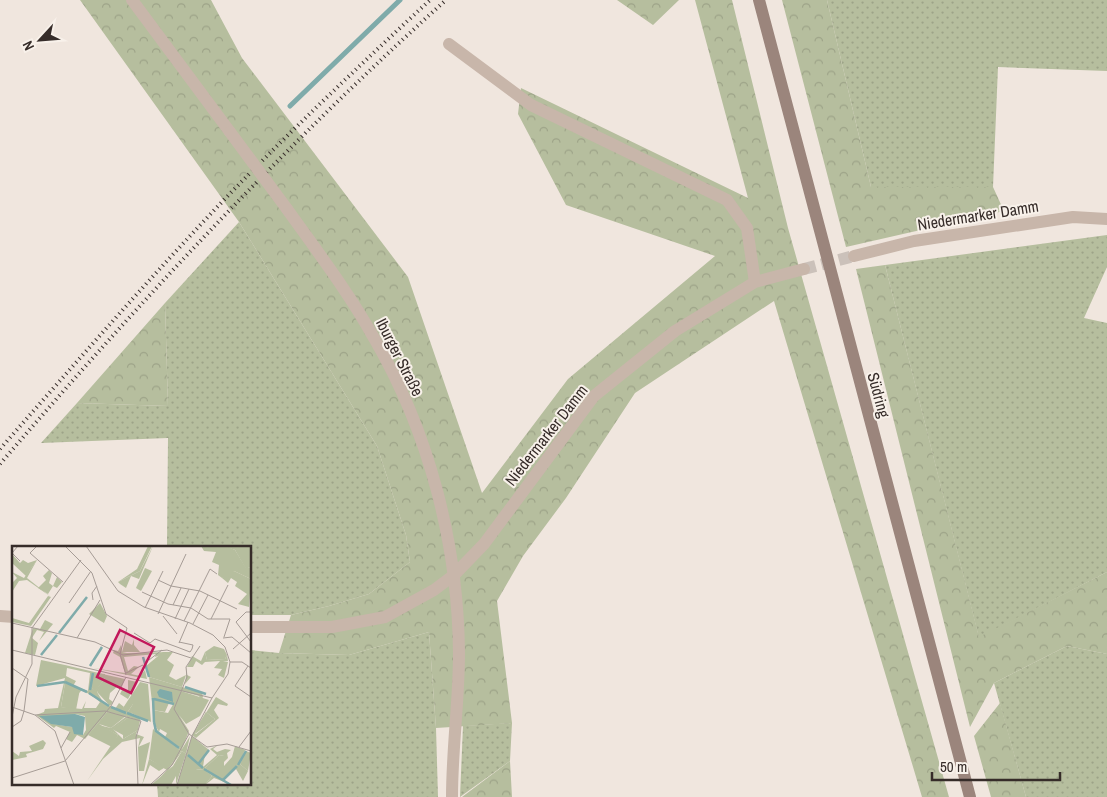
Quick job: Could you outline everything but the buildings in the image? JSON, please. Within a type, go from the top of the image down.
[{"type":"main road","name":"Südring","points":[[759,0],[970,797]]},
{"type":"street","name":"Iburger Straße","points":[[132,0],[287,209],[352,301],[400,388],[421,441],[442,508],[454,575],[459,653],[452,797]]},
{"type":"street","points":[[449,44],[531,105],[727,200],[747,228],[755,282]]},
{"type":"street","name":"Niedermarker Damm","points":[[854,256],[914,241],[1073,217],[1107,219]]},
{"type":"street","name":"Niedermarker Damm","points":[[251,627],[332,628],[385,616],[434,590],[454,575],[484,544],[594,396],[675,331],[755,282],[804,269]]},
{"type":"green space","points":[[80,0],[211,0],[242,58],[408,277],[482,493],[568,379],[715,256],[566,205],[518,114],[521,88],[748,198],[695,0],[732,0],[788,228],[949,797],[922,797],[774,301],[635,393],[566,498],[523,556],[497,601],[512,723],[436,728],[429,632],[349,655],[279,653],[291,615],[369,594],[410,562],[406,535],[377,446],[239,222]]},
{"type":"green space","points":[[617,0],[679,0],[653,25]]},
{"type":"green space","points":[[782,0],[827,0],[871,187],[993,187],[1004,211],[846,247]]},
{"type":"green space","points":[[827,0],[1107,0],[1107,71],[998,67],[993,187],[871,187]]},
{"type":"green space","points":[[239,222],[377,446],[406,535],[410,562],[369,594],[291,615],[251,615],[251,546],[167,546],[168,438],[41,443],[77,403],[168,406],[165,303]]},
{"type":"green space","points":[[1107,235],[1107,267],[1084,318],[1107,323],[1107,572],[979,638],[885,265]]},
{"type":"green space","points":[[885,265],[979,637],[1107,572],[1107,654],[1067,646],[994,683],[970,727],[856,269]]},
{"type":"green space","points":[[165,303],[168,406],[77,403]]},
{"type":"green space","points":[[429,632],[436,728],[438,797],[158,797],[157,784],[251,784],[251,650],[349,655]]},
{"type":"green space","points":[[1067,646],[1107,654],[1107,797],[1026,797],[994,683]]},
{"type":"green space","points":[[1000,703],[1026,797],[991,797],[974,736]]},
{"type":"green space","points":[[512,723],[510,761],[460,797],[463,726]]},
{"type":"green space","points":[[510,761],[512,797],[462,797]]},
{"type":"waterway","points":[[290,106],[400,0]]},
{"type":"tunnel","points":[[804,269],[854,256]]},
{"type":"railway","points":[[0,449],[137,294],[221,203],[324,100],[430,0]]},
{"type":"railway","points":[[0,464],[106,343],[271,167],[328,110],[446,0]]}]
